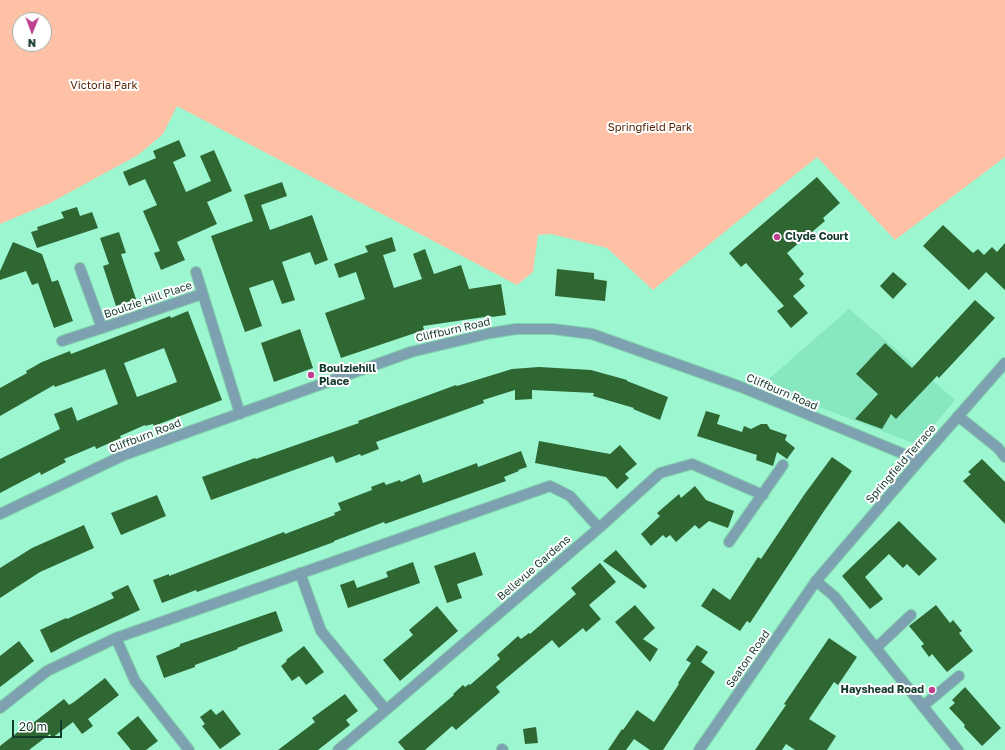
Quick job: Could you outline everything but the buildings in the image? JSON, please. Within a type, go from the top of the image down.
[{"type":"street","name":"Boulzie Hill Place","points":[[80,268],[102,328]]},
{"type":"street","points":[[196,272],[240,414]]},
{"type":"street","name":"Boulzie Hill Place","points":[[62,341],[202,294]]},
{"type":"street","name":"Cliffburn Road","points":[[0,514],[124,455],[411,352],[491,332],[516,329],[553,329],[592,334],[741,387],[911,457],[918,462]]},
{"type":"street","name":"Springfield Terrace","points":[[816,581],[1005,363]]},
{"type":"street","points":[[958,416],[998,448],[1005,457]]},
{"type":"street","name":"Bellevue Gardens","points":[[338,750],[599,528],[660,473],[692,464],[763,495]]},
{"type":"street","points":[[728,542],[783,465]]},
{"type":"street","points":[[0,708],[47,671],[116,638],[550,486],[570,496],[599,528]]},
{"type":"street","points":[[300,573],[321,631],[386,710]]},
{"type":"street","points":[[816,581],[834,596],[958,750]]},
{"type":"street","name":"Seaton Road","points":[[699,750],[816,581]]},
{"type":"street","points":[[876,648],[911,615]]},
{"type":"street","points":[[116,638],[135,681],[189,750]]},
{"type":"street","points":[[923,706],[959,676]]},
{"type":"shaded area","points":[[849,309],[955,400],[918,445],[762,385]]},
{"type":"green space","name":"Springfield Park","points":[[0,0],[1005,0],[1005,157],[895,240],[817,157],[653,290],[607,248],[551,234],[538,235],[533,272],[517,285],[177,106],[163,134],[138,155],[50,203],[0,224]]},
{"type":"place","name":"Clyde Court","points":[[777,237]]},
{"type":"place","name":"Boulziehill Place","points":[[311,375]]},
{"type":"place","name":"Hayshead Road","points":[[932,690]]},
{"type":"park label","name":"Victoria Park","points":[[104,86]]}]
